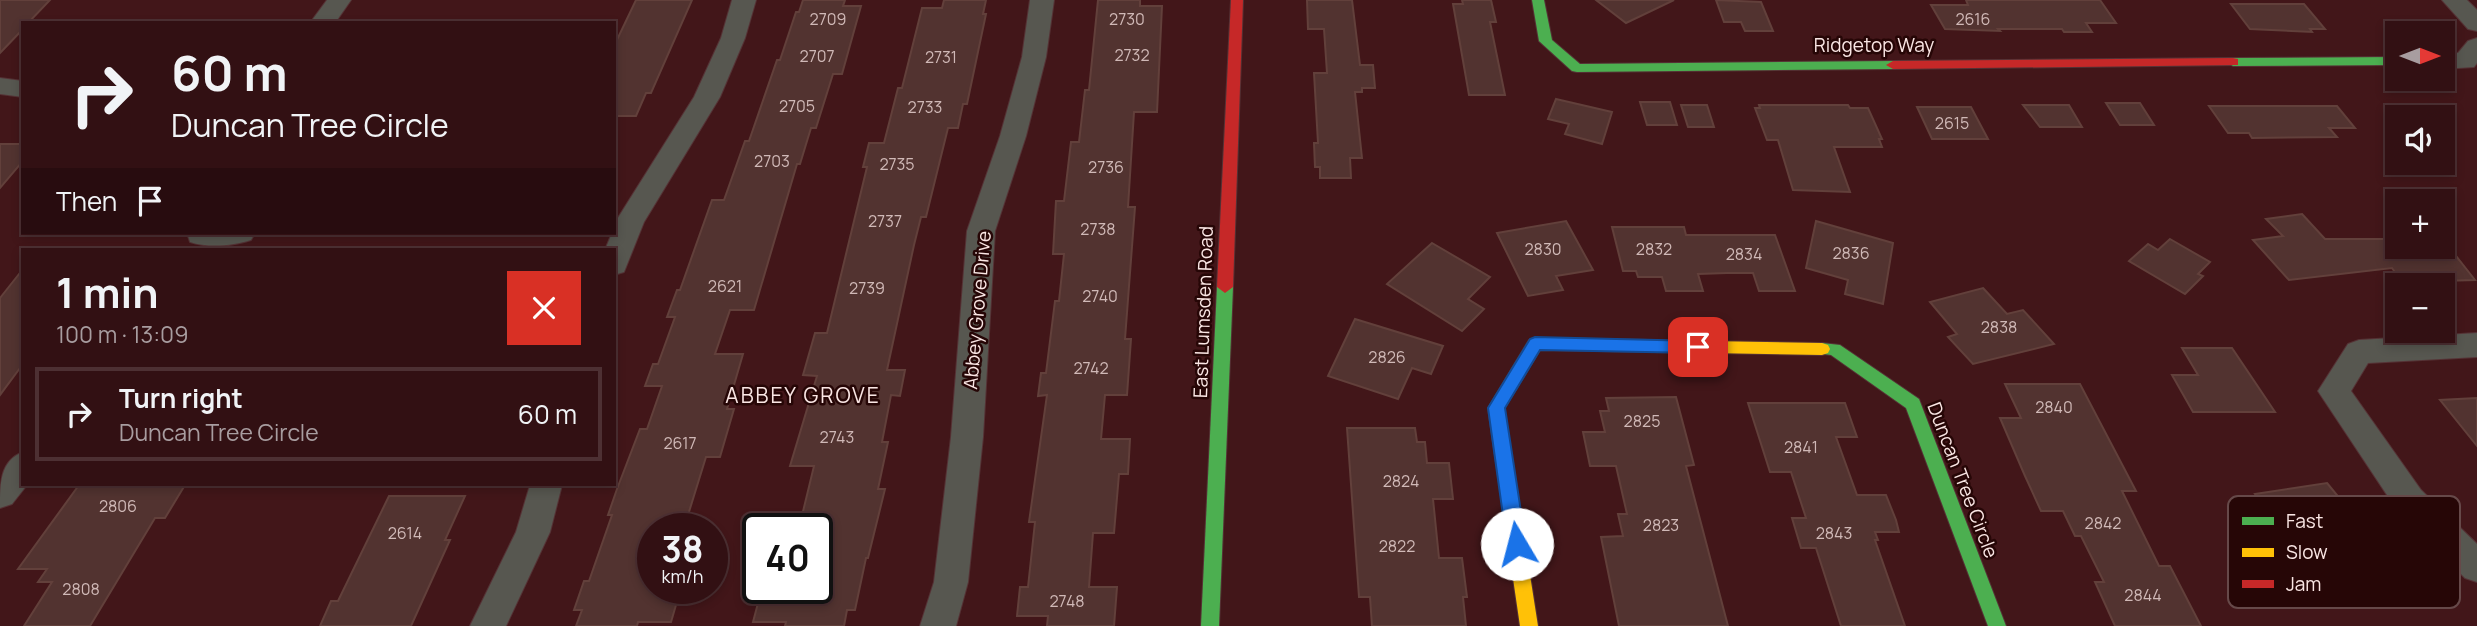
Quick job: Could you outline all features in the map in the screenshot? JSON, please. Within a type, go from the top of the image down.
[{"type":"street","points":[[323,21],[339,0]]},
{"type":"street","points":[[616,254],[622,221],[707,97],[733,38],[744,0]]},
{"type":"street","name":"Abbey Grove Drive","points":[[938,626],[951,582],[967,437],[981,231],[1013,136],[1034,57],[1042,0]]},
{"type":"street","name":"East Lumsden Road","points":[[1210,626],[1237,0]]},
{"type":"street","name":"Ridgetop Way","points":[[1538,0],[1546,41],[1577,68],[2385,61]]},
{"type":"street","points":[[2454,0],[2477,24]]},
{"type":"street","points":[[2455,61],[2465,61],[2477,46]]},
{"type":"street","points":[[0,86],[21,89]]},
{"type":"street","points":[[196,239],[226,235]]},
{"type":"street","name":"Duncan Tree Circle","points":[[1529,626],[1496,408],[1535,344],[1834,349],[1913,404],[1997,626]]},
{"type":"street","points":[[2406,496],[2334,391],[2359,352],[2477,345]]},
{"type":"street","points":[[0,494],[21,468]]},
{"type":"street","points":[[488,626],[533,532],[546,486]]},
{"type":"street","points":[[2460,550],[2477,567]]},
{"type":"building","points":[[0,0],[50,0],[30,21],[21,21],[21,31],[0,53]]},
{"type":"building","points":[[636,0],[692,0],[651,93],[646,93],[636,116],[616,116],[616,42]]},
{"type":"building","points":[[803,0],[845,0],[843,6],[861,6],[842,74],[833,74],[816,128],[811,128],[800,164],[797,164],[754,310],[730,310],[715,354],[743,354],[727,409],[734,409],[720,457],[706,457],[689,513],[637,513],[637,604],[676,604],[671,622],[638,622],[637,626],[576,626],[582,610],[574,610],[584,581],[589,581],[612,515],[608,515],[617,489],[640,429],[647,429],[662,386],[645,386],[653,364],[658,364],[675,317],[667,317],[677,290],[680,290],[712,200],[724,200],[745,141],[749,141],[796,12],[799,12]]},
{"type":"building","points":[[944,0],[986,0],[983,14],[986,14],[967,104],[963,104],[958,128],[948,128],[926,217],[921,217],[887,370],[905,370],[900,396],[891,395],[882,442],[888,442],[878,489],[885,489],[855,610],[847,610],[844,626],[785,626],[786,622],[753,622],[758,604],[833,604],[833,513],[803,513],[814,466],[790,466],[817,376],[803,375],[815,333],[827,333],[867,167],[863,167],[869,143],[884,143],[898,88],[902,88],[922,8],[942,8]]},
{"type":"building","points":[[1098,0],[1140,0],[1140,6],[1162,6],[1157,112],[1134,112],[1128,207],[1135,207],[1125,339],[1131,339],[1127,395],[1105,395],[1101,439],[1130,439],[1128,474],[1119,474],[1114,533],[1093,533],[1089,587],[1117,587],[1114,626],[1047,626],[1048,616],[1017,616],[1020,587],[1028,587],[1035,522],[1029,522],[1047,395],[1038,396],[1041,373],[1046,373],[1064,254],[1053,254],[1056,201],[1064,201],[1071,142],[1079,142],[1085,90],[1089,90]]},
{"type":"building","points":[[1307,0],[1352,0],[1360,65],[1373,65],[1375,88],[1362,88],[1362,92],[1355,92],[1362,158],[1350,158],[1351,178],[1320,178],[1320,167],[1315,167],[1314,143],[1318,143],[1314,73],[1327,73],[1324,29],[1308,29]]},
{"type":"building","points":[[1462,0],[1491,0],[1496,22],[1490,22],[1505,95],[1469,95],[1453,4],[1463,4]]},
{"type":"building","points":[[1596,0],[1674,0],[1626,23]]},
{"type":"building","points":[[1716,0],[1761,2],[1773,31],[1745,31],[1741,22],[1724,22]]},
{"type":"building","points":[[1966,0],[2100,0],[2116,23],[2086,23],[2092,32],[2064,32],[2062,29],[1945,29],[1931,5],[1968,5]]},
{"type":"building","points":[[2231,4],[2304,4],[2325,29],[2310,29],[2312,32],[2250,29]]},
{"type":"building","points":[[1556,99],[1612,112],[1602,144],[1565,134],[1569,124],[1548,119]]},
{"type":"building","points":[[1640,102],[1670,102],[1677,125],[1647,125]]},
{"type":"building","points":[[2106,103],[2140,103],[2154,125],[2120,125]]},
{"type":"building","points":[[1681,105],[1707,105],[1714,127],[1688,127]]},
{"type":"building","points":[[1759,105],[1848,105],[1850,108],[1868,108],[1882,139],[1879,139],[1882,147],[1834,147],[1850,192],[1793,190],[1778,140],[1767,140],[1755,108],[1760,108]]},
{"type":"building","points":[[2023,105],[2069,105],[2082,127],[2040,127]]},
{"type":"building","points":[[2209,106],[2337,106],[2355,128],[2329,128],[2337,137],[2252,138],[2249,133],[2228,133]]},
{"type":"building","points":[[1917,107],[1971,107],[1988,139],[1932,139]]},
{"type":"building","points":[[0,144],[21,144],[21,163],[0,188]]},
{"type":"building","points":[[2302,214],[2325,239],[2385,239],[2385,259],[2455,259],[2455,255],[2475,280],[2455,281],[2455,273],[2396,273],[2392,268],[2289,280],[2253,240],[2283,236],[2266,219]]},
{"type":"building","points":[[1566,221],[1593,270],[1556,276],[1563,290],[1528,296],[1497,233]]},
{"type":"building","points":[[1816,221],[1893,243],[1883,304],[1845,294],[1848,280],[1806,268]]},
{"type":"building","points":[[1612,227],[1684,227],[1686,235],[1775,235],[1795,291],[1759,291],[1753,273],[1727,273],[1698,274],[1703,291],[1666,291],[1662,277],[1638,277],[1636,271],[1623,271]]},
{"type":"building","points":[[2170,239],[2210,262],[2198,274],[2203,276],[2185,294],[2129,261],[2148,244],[2158,250]]},
{"type":"building","points":[[1432,243],[1490,277],[1468,299],[1484,309],[1462,331],[1387,284]]},
{"type":"building","points":[[21,272],[21,367],[0,395],[0,298]]},
{"type":"building","points":[[1983,288],[2007,314],[2023,310],[2054,344],[1973,364],[1948,337],[1957,334],[1930,302]]},
{"type":"building","points":[[1355,319],[1443,346],[1431,374],[1412,368],[1398,399],[1328,376]]},
{"type":"building","points":[[2182,348],[2232,348],[2275,412],[2193,412],[2172,375],[2198,375]]},
{"type":"building","points":[[2005,384],[2080,384],[2136,491],[2122,491],[2159,566],[2170,566],[2201,626],[2115,626],[2095,582],[2104,582],[2081,536],[2075,536],[2063,511],[2041,511],[2025,476],[2000,418],[2021,418]]},
{"type":"building","points":[[1676,397],[1694,465],[1686,466],[1728,626],[1619,626],[1601,537],[1623,536],[1618,514],[1627,514],[1616,466],[1590,466],[1583,432],[1605,432],[1600,411],[1609,411],[1606,398]]},
{"type":"building","points":[[2477,398],[2477,446],[2440,400]]},
{"type":"building","points":[[1748,403],[1845,403],[1857,437],[1836,437],[1857,495],[1886,495],[1896,520],[1899,532],[1875,532],[1878,540],[1875,540],[1905,626],[1841,626],[1816,548],[1801,548],[1792,518],[1806,518],[1791,472],[1770,472]]},
{"type":"building","points":[[1347,428],[1415,428],[1417,442],[1425,442],[1427,463],[1449,463],[1453,499],[1433,499],[1439,558],[1462,558],[1467,597],[1463,597],[1466,626],[1372,626],[1370,597],[1359,597]]},
{"type":"building","points":[[2327,483],[2338,496],[2257,496],[2255,494]]},
{"type":"building","points":[[78,486],[184,486],[165,518],[155,518],[90,626],[24,626],[52,582],[38,582],[47,569],[18,569]]},
{"type":"building","points":[[389,496],[465,496],[445,540],[450,540],[411,626],[320,626],[331,601],[338,601]]},
{"type":"traffic: fast","points":[[1538,0],[1546,41],[1577,68],[1893,65]]},
{"type":"traffic: fast","points":[[2233,62],[2385,61]]},
{"type":"traffic: fast","points":[[1210,626],[1225,287]]},
{"type":"traffic: fast","points":[[1822,349],[1834,349],[1913,404],[1997,626]]},
{"type":"traffic: slow","points":[[1529,626],[1496,408],[1535,344],[1822,349]]},
{"type":"traffic: jam","points":[[1225,287],[1237,0]]},
{"type":"traffic: jam","points":[[1893,65],[2233,62]]},
{"type":"district","name":"ABBEY GROVE","points":[[803,396]]},
{"type":"route","points":[[1517,544],[1496,408],[1535,344],[1698,347]]}]
